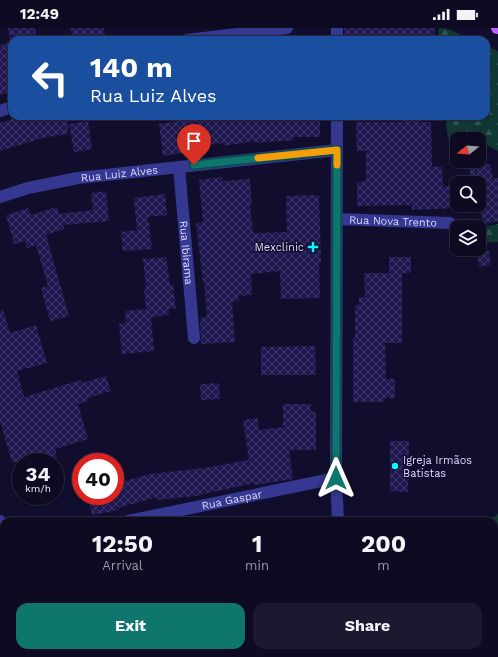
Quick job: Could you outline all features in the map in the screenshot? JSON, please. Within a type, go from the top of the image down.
[{"type":"street","points":[[220,36],[287,28]]},
{"type":"street","points":[[337,120],[336,478],[338,517]]},
{"type":"street","name":"Rua Luiz Alves","points":[[0,197],[28,188],[78,178],[337,150]]},
{"type":"street","name":"Rua Ibirama","points":[[179,167],[194,338]]},
{"type":"street","name":"Rua Nova Trento","points":[[337,219],[450,224]]},
{"type":"street","name":"Rua Gaspar","points":[[147,517],[336,478]]},
{"type":"green space","points":[[439,28],[443,28],[463,36],[438,36]]},
{"type":"green space","points":[[490,48],[498,51],[498,151],[486,145],[486,132],[450,132],[450,147],[446,120],[490,120]]},
{"type":"green space","points":[[498,224],[498,242],[486,243],[486,227]]},
{"type":"building","points":[[8,28],[35,28],[36,36],[9,36]]},
{"type":"building","points":[[70,28],[104,28],[105,36],[72,36]]},
{"type":"building","points":[[344,28],[435,28],[434,36],[344,36]]},
{"type":"building","points":[[8,42],[8,93],[0,95],[0,45]]},
{"type":"building","points":[[9,120],[68,120],[68,134],[42,138],[0,151],[0,123]]},
{"type":"building","points":[[184,120],[320,120],[320,137],[293,137],[293,140],[255,143],[255,141],[223,146],[223,143],[181,148],[182,153],[163,156],[159,124]]},
{"type":"building","points":[[404,120],[419,120],[419,122],[431,122],[432,167],[442,166],[443,187],[450,186],[450,208],[412,210],[412,205],[357,206],[357,182],[366,181],[366,151],[357,151],[356,122],[404,122]]},
{"type":"building","points":[[88,121],[92,149],[74,152],[69,124]]},
{"type":"building","points":[[490,164],[493,179],[498,178],[498,221],[486,223],[486,220],[482,220],[481,212],[486,212],[486,176],[471,176],[469,168],[486,168],[486,165]]},
{"type":"building","points":[[222,177],[223,181],[250,179],[252,205],[250,205],[253,233],[287,232],[286,196],[319,195],[321,262],[319,262],[320,298],[281,299],[280,271],[251,274],[252,295],[238,296],[239,301],[232,302],[235,342],[201,344],[200,318],[207,317],[196,223],[203,222],[199,180]]},
{"type":"building","points":[[106,191],[109,221],[63,225],[64,229],[46,235],[69,316],[50,321],[41,288],[48,286],[36,245],[27,248],[25,241],[14,244],[6,215],[28,208],[31,215],[57,207],[59,214],[93,210],[91,193]]},
{"type":"building","points":[[165,194],[167,215],[148,217],[152,249],[123,251],[121,232],[137,230],[134,198]]},
{"type":"building","points":[[489,251],[491,265],[479,267],[477,256],[486,256],[486,252]]},
{"type":"building","points":[[166,257],[170,285],[173,285],[176,309],[169,309],[169,315],[151,317],[154,351],[122,354],[119,324],[126,323],[125,311],[146,309],[144,288],[146,288],[143,259]]},
{"type":"building","points":[[389,257],[411,257],[411,273],[402,273],[402,343],[385,343],[386,379],[395,379],[395,398],[385,398],[385,402],[353,402],[353,338],[355,338],[355,305],[359,305],[359,297],[365,297],[364,273],[389,273]]},
{"type":"building","points":[[3,310],[10,333],[36,325],[47,363],[17,371],[24,397],[81,380],[82,383],[106,376],[111,391],[87,398],[88,401],[78,404],[88,439],[55,449],[56,453],[12,453],[12,462],[0,421],[0,311]]},
{"type":"building","points":[[315,346],[316,375],[261,375],[261,347]]},
{"type":"building","points":[[219,383],[220,399],[201,400],[200,384]]},
{"type":"building","points":[[283,404],[311,404],[311,412],[316,411],[316,450],[289,450],[293,479],[255,485],[254,483],[195,496],[157,500],[157,497],[118,508],[119,510],[92,515],[90,505],[124,505],[124,481],[150,474],[204,468],[249,460],[243,420],[258,418],[259,430],[283,427]]},
{"type":"building","points":[[390,441],[409,441],[408,492],[390,491]]},
{"type":"slow traffic","points":[[258,158],[337,150],[337,165]]},
{"type":"place","name":"Mexclinic","points":[[313,247]]},
{"type":"place","name":"Igreja Irmãos Batistas","points":[[395,466]]},
{"type":"route","points":[[194,165],[337,150],[336,478]]}]
